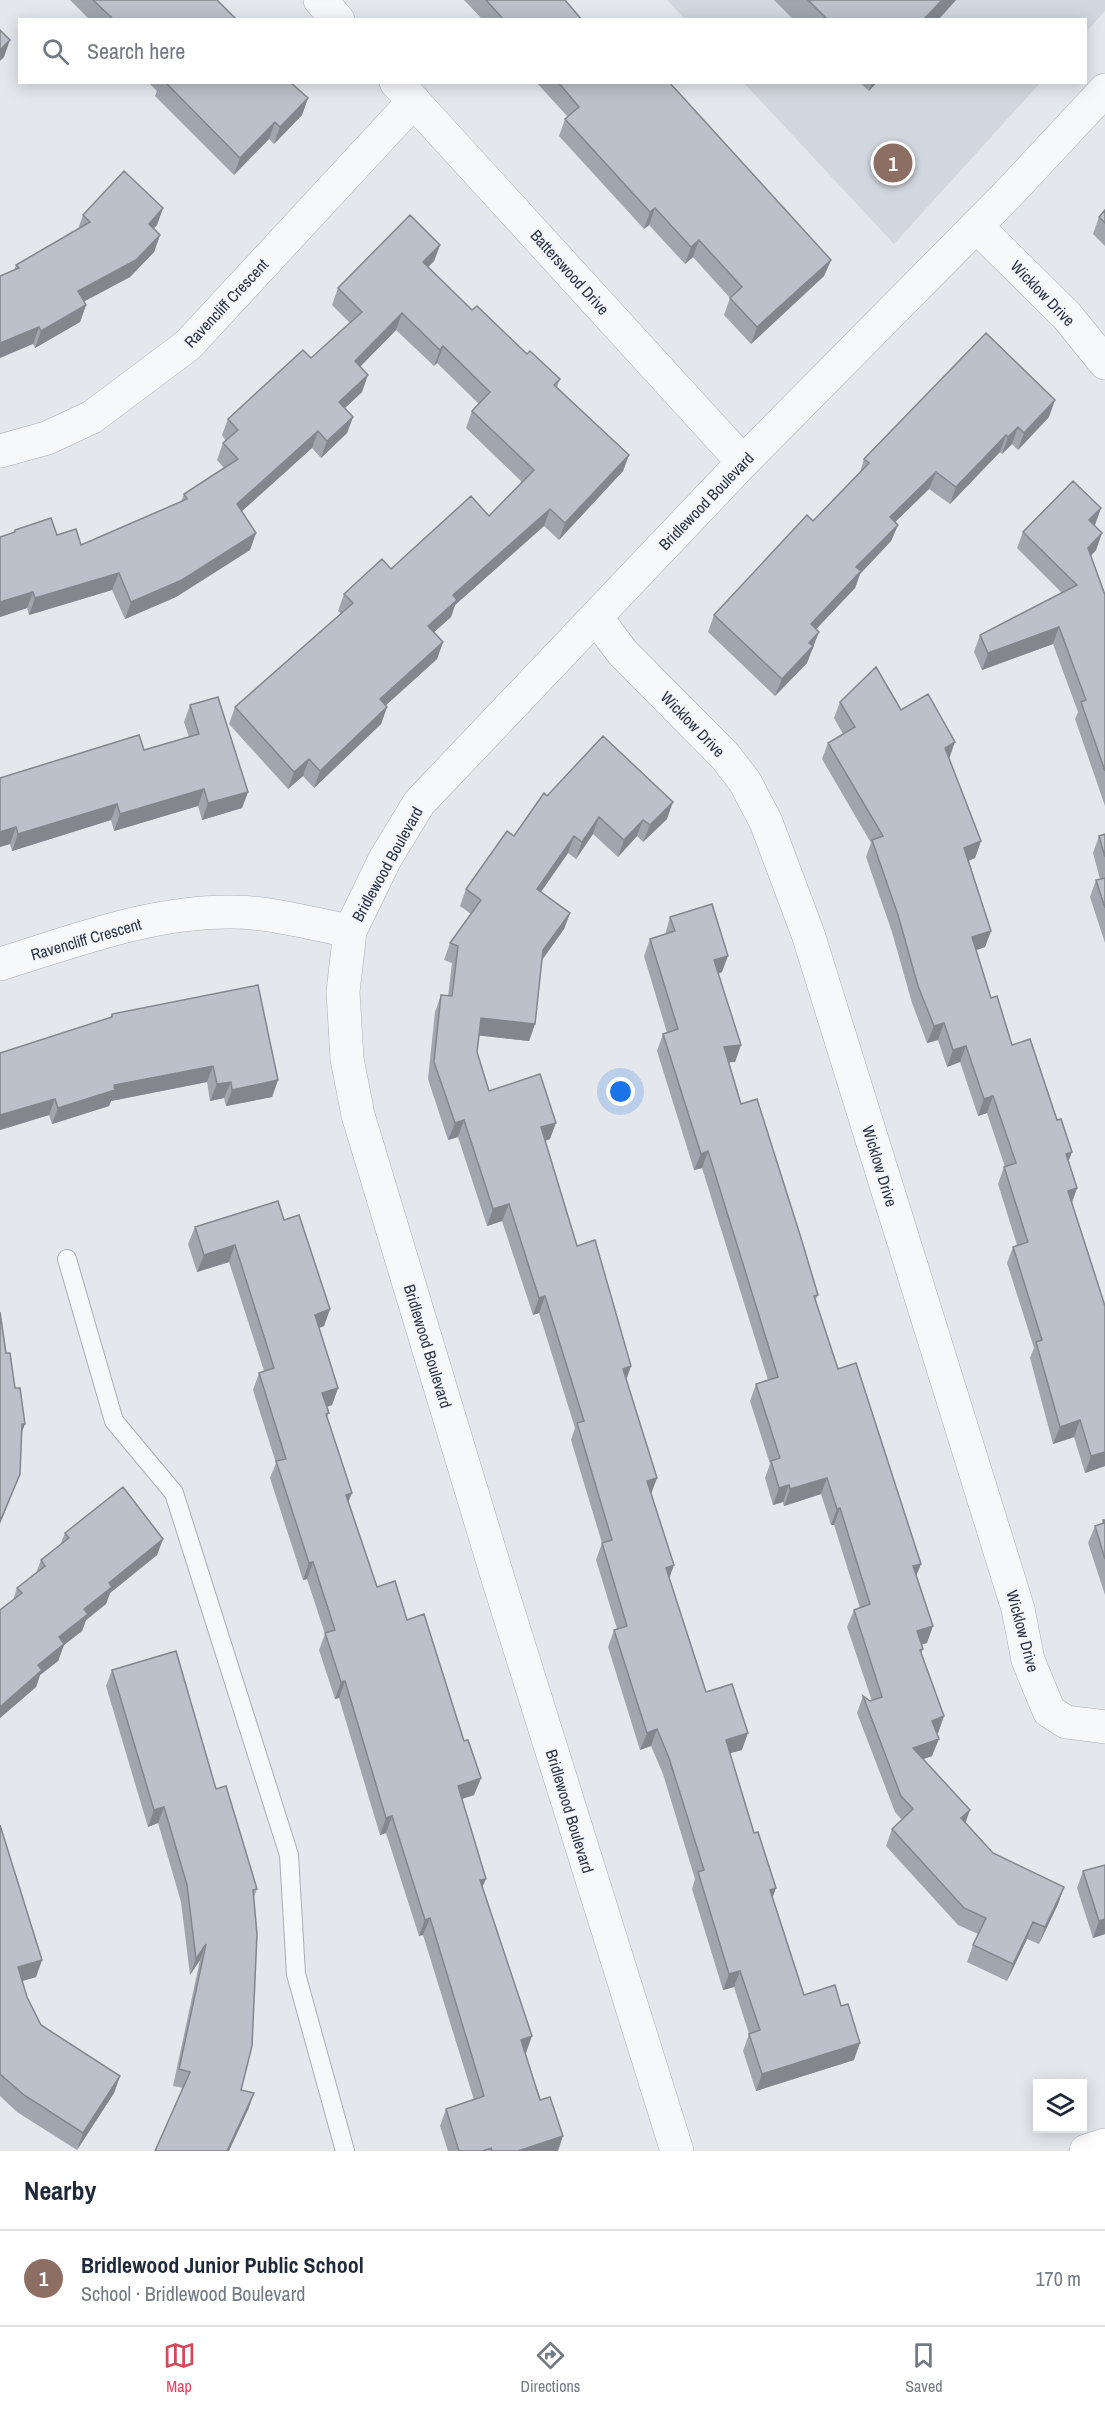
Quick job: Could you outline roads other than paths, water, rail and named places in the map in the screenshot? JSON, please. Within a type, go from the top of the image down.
[{"type":"main road","points":[[1086,2151],[1105,2145]]},
{"type":"street","points":[[320,0],[336,18]]},
{"type":"street","name":"Bridlewood Boulevard","points":[[677,2151],[499,1582],[358,1115],[347,1059],[343,992],[350,931],[386,859],[419,803],[743,462],[976,226],[1105,90]]},
{"type":"street","name":"Ravencliff Crescent","points":[[0,451],[47,438],[92,417],[188,345],[405,92]]},
{"type":"street","name":"Batterswood Drive","points":[[405,92],[743,462]]},
{"type":"street","name":"Wicklow Drive","points":[[976,226],[1067,316],[1105,363]]},
{"type":"street","name":"Wicklow Drive","points":[[596,617],[622,652],[725,756],[745,782],[766,822],[815,957],[1018,1609],[1028,1660],[1049,1711],[1066,1722],[1105,1727]]},
{"type":"street","name":"Ravencliff Crescent","points":[[0,964],[121,926],[177,916],[233,912],[350,931]]},
{"type":"lane","points":[[67,1259],[114,1420],[174,1492],[289,1855],[296,1974],[345,2151]]},
{"type":"place","name":"Bridlewood Junior Public School","points":[[893,163]]}]
